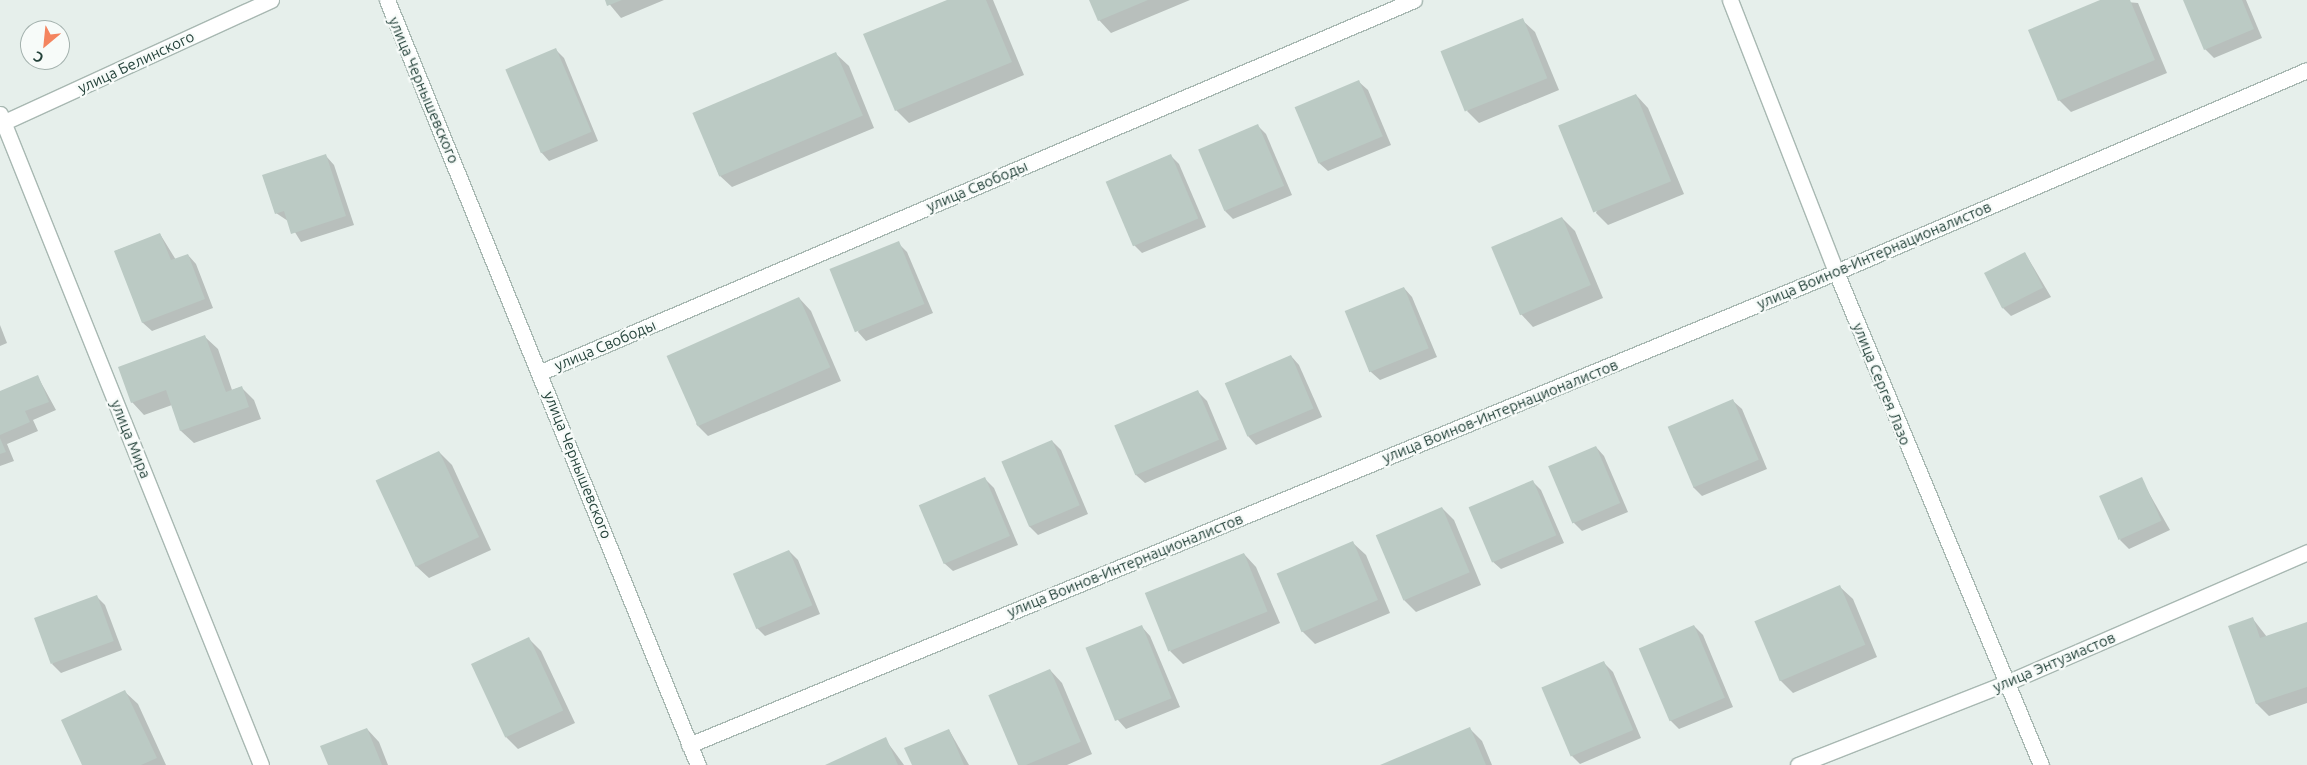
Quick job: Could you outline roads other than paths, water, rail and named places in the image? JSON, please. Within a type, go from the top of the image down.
[{"type":"street","name":"улица Белинского","points":[[1,120],[271,0]]},
{"type":"street","name":"улица Чернышевского","points":[[387,0],[541,372],[698,765]]},
{"type":"street","name":"улица Свободы","points":[[541,372],[1414,0]]},
{"type":"street","name":"улица Сергея Лазо","points":[[1730,0],[1836,272],[2004,684],[2042,765]]},
{"type":"street","name":"улица Воинов-Интернационалистов","points":[[690,745],[1836,272],[2307,70]]},
{"type":"street","name":"улица Мира","points":[[1,120],[261,765]]},
{"type":"street","name":"улица Энтузиастов","points":[[1798,765],[2004,684],[2307,552]]}]
